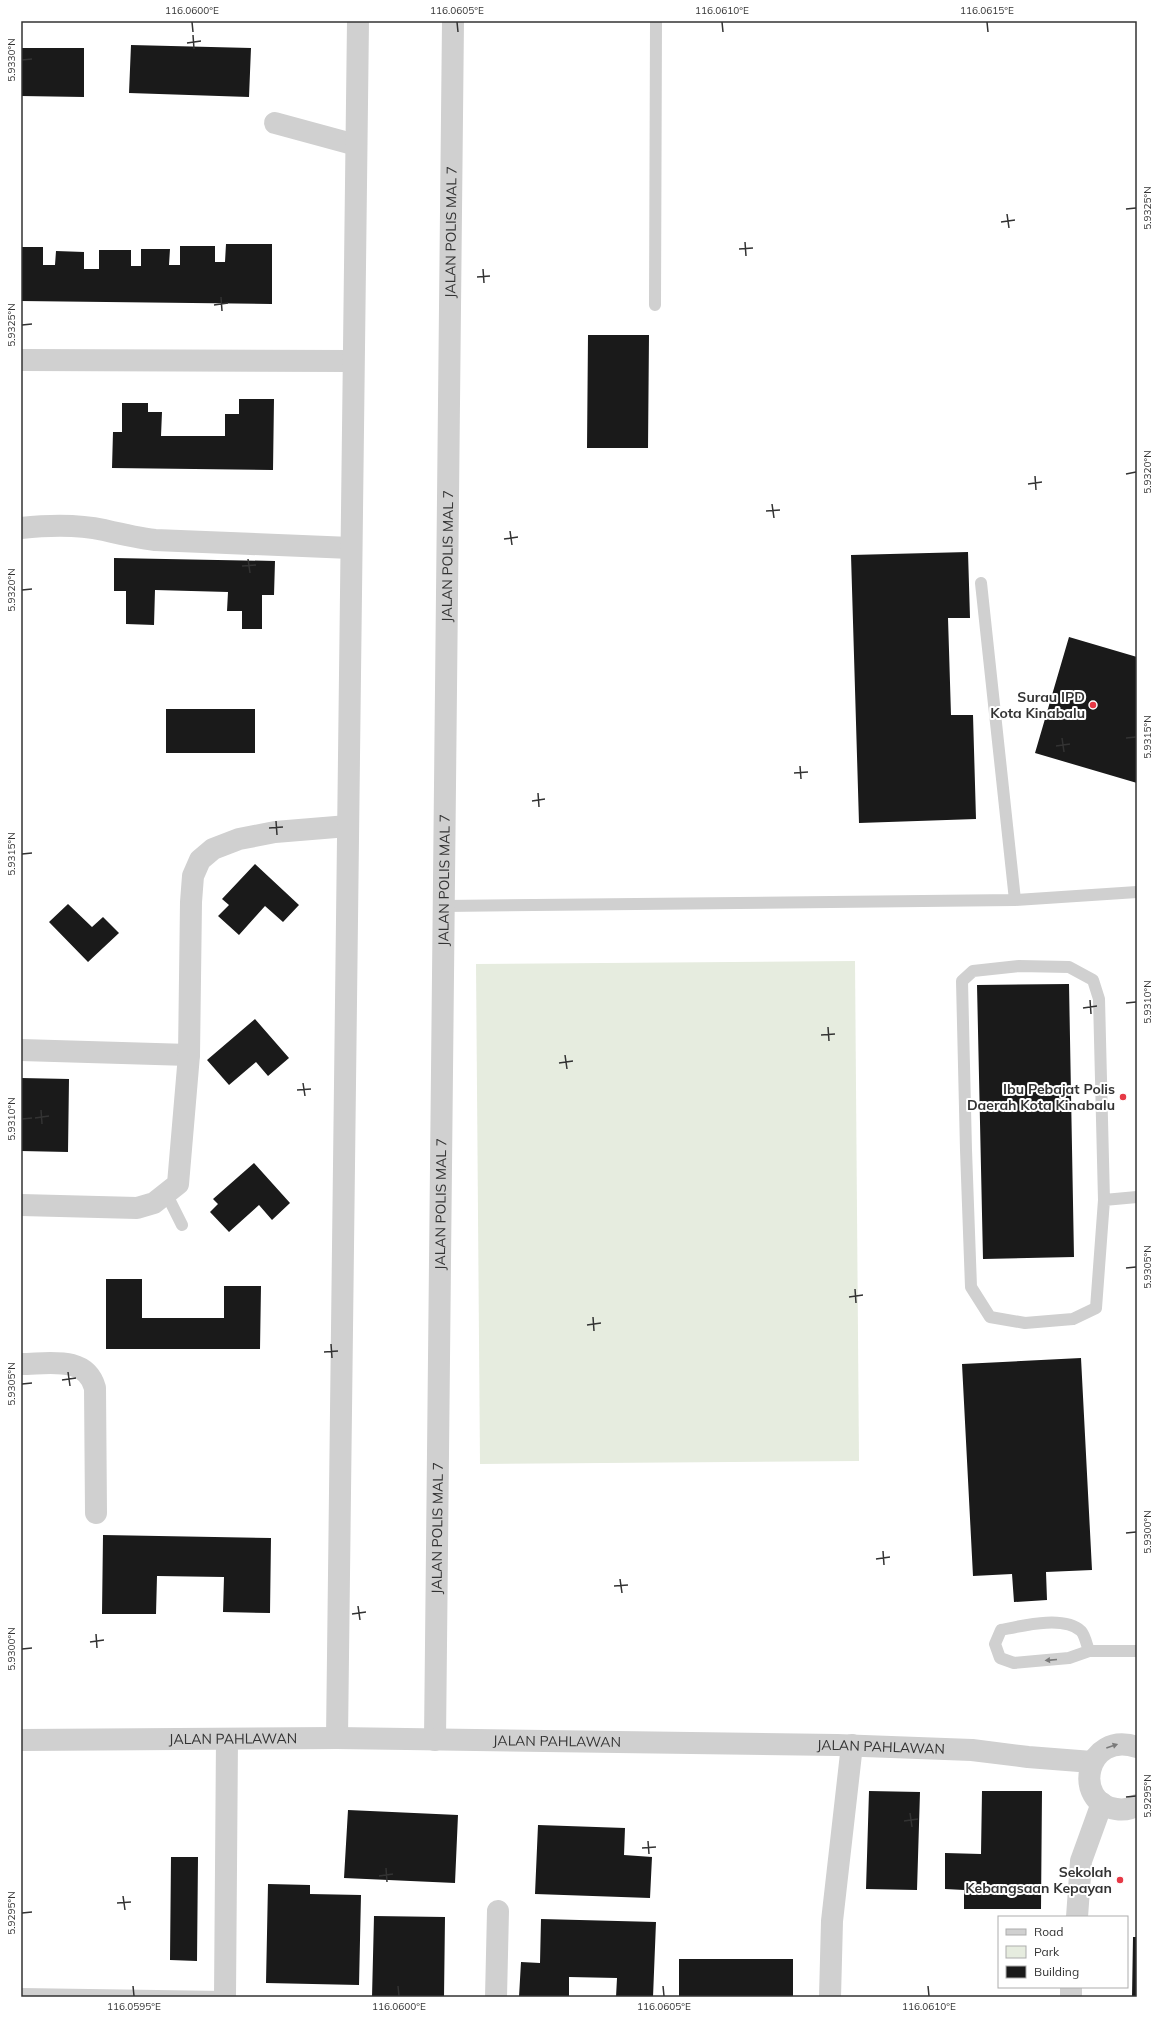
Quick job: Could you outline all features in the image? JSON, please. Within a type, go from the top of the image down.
[{"type":"street","points":[[337,1738],[358,21]]},
{"type":"street","name":"JALAN POLIS MAL 7","points":[[435,1740],[453,21]]},
{"type":"street","points":[[275,124],[356,145]]},
{"type":"street","points":[[21,360],[354,361]]},
{"type":"street","points":[[21,528],[47,526],[75,527],[103,530],[131,537],[155,540],[351,548]]},
{"type":"street","points":[[21,1205],[137,1208],[154,1203],[178,1184],[189,1056],[191,902],[193,876],[200,860],[213,849],[239,839],[275,832],[348,826]]},
{"type":"street","points":[[21,1050],[189,1056]]},
{"type":"street","points":[[21,1364],[72,1364],[83,1369],[93,1380],[95,1388],[96,1513]]},
{"type":"street","name":"JALAN PAHLAWAN","points":[[21,1740],[337,1738],[852,1745],[972,1750],[1028,1757],[1092,1762]]},
{"type":"street","points":[[225,1997],[227,1739]]},
{"type":"street","points":[[1137,1747],[1128,1744],[1117,1744],[1107,1747],[1098,1753],[1092,1762],[1089,1773],[1090,1785],[1094,1795],[1102,1803],[1112,1808],[1123,1810],[1137,1806]]},
{"type":"street","points":[[830,1997],[832,1921],[852,1745]]},
{"type":"street","points":[[1076,1916],[1081,1861],[1102,1803]]},
{"type":"street","points":[[496,1997],[498,1911]]},
{"type":"lane","points":[[655,305],[656,21]]},
{"type":"lane","points":[[981,582],[1015,900]]},
{"type":"lane","points":[[444,906],[1015,900],[1137,892]]},
{"type":"lane","points":[[1019,966],[1069,967],[1093,980],[1099,999],[1104,1200],[1096,1308],[1073,1319],[1025,1323],[990,1316],[971,1287],[962,981],[973,971],[1019,966]]},
{"type":"lane","points":[[166,1194],[182,1225]]},
{"type":"lane","points":[[1104,1200],[1137,1197]]},
{"type":"lane","points":[[1089,1651],[1081,1632],[1069,1624],[1051,1622],[1001,1630],[995,1644],[1000,1658],[1014,1663],[1069,1658],[1089,1651],[1137,1651]]},
{"type":"lane","points":[[21,1994],[225,1997]]},
{"type":"green space","points":[[855,961],[859,1461],[480,1464],[476,964]]},
{"type":"building","points":[[131,45],[251,48],[249,97],[129,93]]},
{"type":"building","points":[[21,48],[84,48],[84,97],[21,96]]},
{"type":"building","points":[[226,244],[272,244],[272,304],[21,301],[21,247],[43,247],[43,265],[55,265],[56,251],[84,252],[84,269],[99,269],[99,250],[131,250],[131,266],[141,266],[141,249],[170,249],[169,265],[180,265],[180,246],[215,246],[215,262],[225,262]]},
{"type":"building","points":[[588,335],[649,335],[648,448],[587,448]]},
{"type":"building","points":[[239,399],[274,399],[273,470],[112,468],[113,432],[122,432],[122,403],[148,403],[148,412],[162,412],[161,436],[225,436],[225,414],[239,414]]},
{"type":"building","points":[[968,552],[970,618],[948,618],[951,715],[973,715],[976,819],[859,823],[851,555]]},
{"type":"building","points":[[114,558],[275,561],[274,595],[262,595],[262,629],[242,629],[242,611],[227,611],[228,592],[155,590],[154,625],[126,624],[126,591],[114,591]]},
{"type":"building","name":"Surau IPD Kota Kinabalu","points":[[1069,637],[1137,657],[1137,783],[1035,753]]},
{"type":"building","points":[[166,709],[255,709],[255,753],[166,753]]},
{"type":"building","points":[[255,864],[299,905],[283,922],[265,906],[239,935],[218,916],[229,905],[222,899]]},
{"type":"building","points":[[68,904],[92,927],[103,917],[119,933],[88,962],[49,922]]},
{"type":"building","points":[[1069,984],[1074,1257],[983,1259],[977,985]]},
{"type":"building","points":[[255,1019],[289,1058],[268,1076],[256,1062],[229,1085],[207,1060]]},
{"type":"building","points":[[21,1078],[69,1079],[68,1152],[21,1151]]},
{"type":"building","points":[[254,1163],[290,1203],[272,1220],[259,1205],[229,1232],[210,1212],[218,1204],[213,1199]]},
{"type":"building","points":[[106,1279],[142,1279],[142,1318],[224,1318],[224,1286],[261,1286],[260,1349],[106,1349]]},
{"type":"building","points":[[1081,1358],[1092,1570],[1046,1572],[1047,1600],[1014,1602],[1012,1574],[973,1576],[962,1364]]},
{"type":"building","points":[[103,1535],[271,1538],[270,1613],[223,1612],[224,1577],[157,1576],[156,1614],[102,1614]]},
{"type":"building","points":[[869,1791],[920,1792],[917,1890],[866,1889]]},
{"type":"building","points":[[982,1791],[1042,1791],[1041,1909],[964,1909],[964,1890],[945,1889],[945,1853],[981,1854]]},
{"type":"building","points":[[348,1810],[458,1815],[455,1883],[344,1878]]},
{"type":"building","points":[[538,1825],[625,1828],[624,1855],[652,1857],[650,1898],[535,1894]]},
{"type":"building","points":[[171,1857],[198,1857],[197,1961],[170,1960]]},
{"type":"building","points":[[268,1884],[310,1885],[310,1894],[361,1895],[359,1985],[266,1983]]},
{"type":"building","points":[[374,1916],[445,1917],[444,1997],[372,1997]]},
{"type":"building","points":[[541,1919],[656,1922],[653,1997],[616,1997],[617,1978],[569,1977],[569,1997],[519,1997],[521,1962],[540,1963]]},
{"type":"building","points":[[1133,1937],[1137,1937],[1137,1997],[1132,1997]]},
{"type":"building","points":[[679,1959],[793,1959],[793,1997],[679,1997]]},
{"type":"place","name":"Surau IPD Kota Kinabalu","points":[[1093,705]]},
{"type":"place","name":"Ibu Pebajat Polis Daerah Kota Kinabalu","points":[[1123,1097]]},
{"type":"place","name":"Sekolah Kebangsaan Kepayan","points":[[1120,1880]]}]
